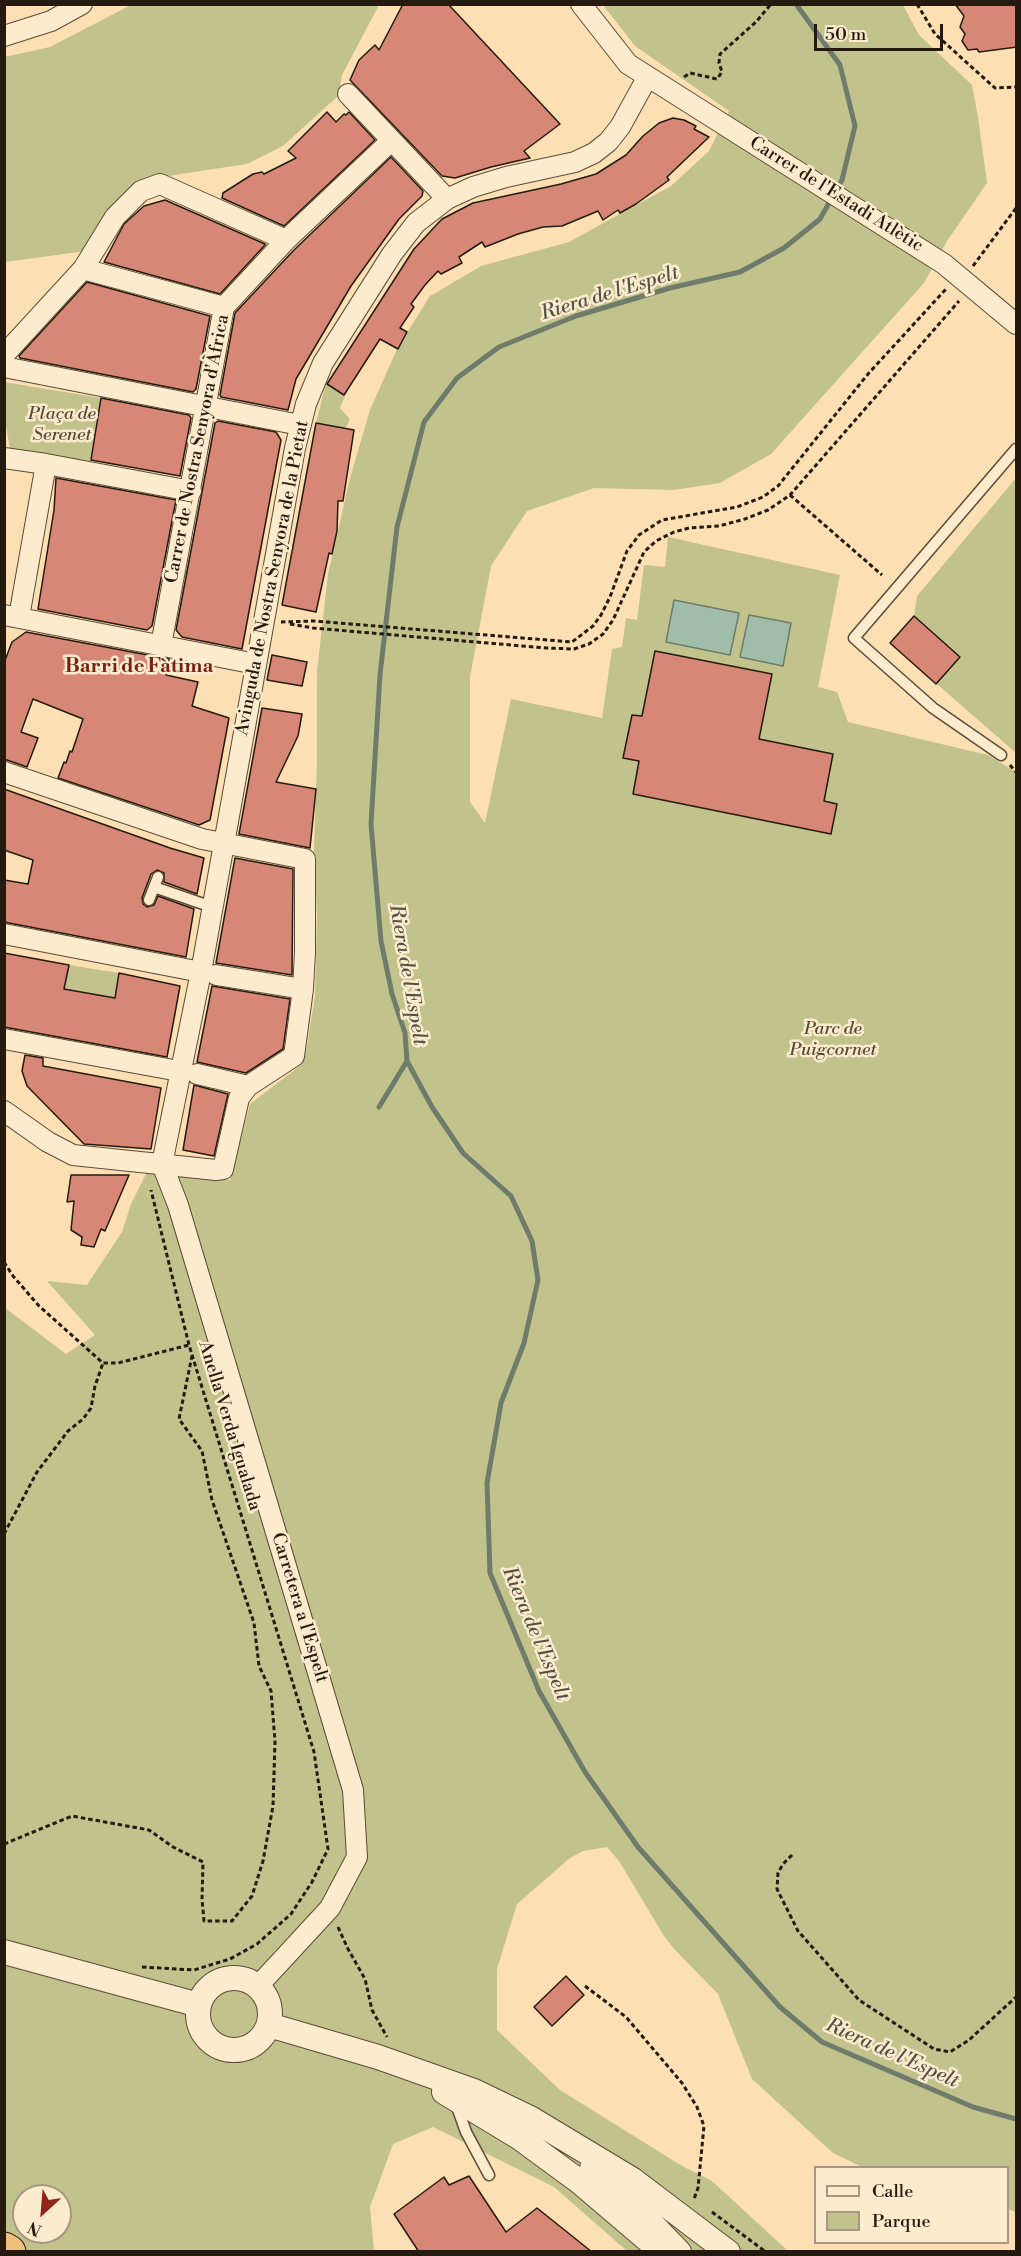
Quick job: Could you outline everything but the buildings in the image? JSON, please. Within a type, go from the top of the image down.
[{"type":"highway","points":[[4,2249],[9,2252]]},
{"type":"street","points":[[4,36],[51,21],[81,4]]},
{"type":"street","points":[[581,4],[628,64],[647,78]]},
{"type":"street","name":"Carrer de l'Estadi Atlètic","points":[[647,78],[944,264],[959,287],[1017,324]]},
{"type":"street","name":"Avinguda de Nostra Senyora de la Pietat","points":[[162,1164],[188,1072],[208,974],[212,907],[256,664],[273,621],[300,425],[323,363],[392,254],[416,223],[447,199],[473,187],[506,177],[575,162],[594,153],[620,128],[647,78]]},
{"type":"street","points":[[348,94],[447,199]]},
{"type":"street","name":"Carrer de Nostra Senyora d'Àfrica","points":[[161,645],[224,307],[286,240],[391,141]]},
{"type":"street","points":[[4,355],[83,269],[115,218],[141,191],[160,184],[286,240]]},
{"type":"street","points":[[83,269],[224,307]]},
{"type":"street","points":[[4,368],[300,425]]},
{"type":"street","points":[[4,458],[191,491]]},
{"type":"street","points":[[46,464],[12,616],[256,664]]},
{"type":"street","points":[[4,772],[202,839],[305,859],[303,989],[294,1056],[248,1086],[238,1098],[223,1169],[73,1155],[48,1142],[4,1111]]},
{"type":"street","points":[[4,934],[208,974],[303,989]]},
{"type":"street","points":[[4,1040],[188,1072],[248,1086]]},
{"type":"street","name":"Carretera a l'Espelt","points":[[162,1164],[178,1205],[353,1790],[357,1857],[330,1908],[258,1986]]},
{"type":"street","points":[[4,1952],[199,2005]]},
{"type":"street","points":[[223,1979],[242,1979],[258,1986],[267,1998],[270,2007],[269,2025],[263,2036],[255,2044],[244,2049],[232,2050],[220,2047],[210,2040],[202,2031],[199,2020],[199,2005],[208,1989],[223,1979]]},
{"type":"street","points":[[269,2025],[378,2057],[464,2094],[514,2119],[575,2155],[603,2177],[630,2201],[679,2252]]},
{"type":"street","points":[[464,2094],[580,2182],[662,2252]]},
{"type":"street","points":[[464,2094],[530,2118],[633,2180],[728,2252]]},
{"type":"lane","points":[[1001,755],[933,708],[854,638],[1017,449]]},
{"type":"lane","points":[[149,900],[156,882],[212,907]]},
{"type":"lane","points":[[464,2094],[466,2132],[489,2175]]},
{"type":"path","points":[[672,92],[680,80],[690,73],[717,79],[722,72],[719,63],[720,54],[756,22],[771,4]]},
{"type":"path","points":[[917,4],[935,34],[995,88],[1017,87]]},
{"type":"path","points":[[273,621],[313,628],[546,648],[574,649],[589,644],[603,634],[624,600],[636,565],[644,552],[656,541],[689,528],[720,526],[745,519],[768,510],[790,495],[959,287],[978,257],[1017,208]]},
{"type":"path","points":[[273,621],[314,621],[572,642],[593,626],[610,597],[627,551],[639,535],[662,520],[737,507],[762,497],[778,486],[868,374],[959,287]]},
{"type":"path","points":[[790,495],[882,575]]},
{"type":"path","name":"Anella Verda Igualada","points":[[134,1965],[194,1970],[230,1959],[257,1944],[291,1914],[312,1882],[328,1849],[314,1752],[189,1345],[143,1162]]},
{"type":"path","points":[[4,1262],[39,1306],[103,1363],[118,1363],[189,1345]]},
{"type":"path","points":[[4,1845],[72,1816],[149,1830],[173,1847],[203,1862],[204,1921],[232,1921],[252,1896],[263,1861],[273,1806],[275,1741],[271,1692],[259,1666],[254,1623],[212,1500],[202,1451],[179,1419],[192,1354]]},
{"type":"path","points":[[4,1534],[37,1472],[68,1431],[83,1419],[91,1408],[95,1386],[103,1363]]},
{"type":"path","points":[[792,1856],[783,1864],[778,1873],[777,1889],[798,1931],[859,2000],[925,2044],[934,2049],[950,2052],[969,2040],[1017,1997]]},
{"type":"path","points":[[585,1986],[626,2017],[682,2083],[697,2107],[704,2126],[698,2188],[694,2199]]},
{"type":"green space","points":[[131,5],[379,5],[342,75],[338,96],[283,146],[247,164],[144,182],[86,251],[5,262],[4,57],[50,47]]},
{"type":"green space","name":"Parc de Puigcornet","points":[[603,5],[903,5],[919,35],[972,85],[987,183],[947,241],[924,283],[771,454],[720,483],[674,490],[594,488],[527,511],[491,566],[470,677],[470,802],[485,823],[511,699],[602,718],[612,649],[622,647],[626,618],[637,620],[644,565],[665,567],[668,537],[840,575],[818,687],[837,692],[848,722],[988,755],[1016,772],[1016,2212],[1009,2209],[1009,2166],[860,2166],[833,2153],[752,2079],[718,1994],[664,1936],[619,1861],[607,1847],[583,1851],[570,1858],[517,1904],[497,1969],[497,2030],[560,2090],[682,2166],[712,2181],[788,2251],[627,2251],[554,2187],[433,2127],[393,2144],[370,2207],[374,2251],[5,2251],[4,1307],[66,1354],[95,1335],[47,1281],[87,1285],[122,1232],[131,1204],[147,1172],[230,1180],[250,1104],[301,1065],[307,1046],[315,996],[317,915],[314,848],[317,672],[328,574],[350,478],[370,410],[398,347],[430,296],[481,266],[569,242],[671,186],[709,151],[729,111],[635,46]]},
{"type":"green space","name":"Plaça de Serenet","points":[[4,382],[101,398],[90,465],[10,449],[5,420]]},
{"type":"green space","points":[[326,383],[345,396],[340,408],[350,419],[345,429],[316,423]]},
{"type":"green space","points":[[1016,478],[1016,753],[890,643],[914,616],[917,596]]},
{"type":"green space","points":[[69,965],[119,973],[115,998],[64,989]]},
{"type":"shaded area","points":[[674,600],[739,613],[730,655],[666,642]]},
{"type":"shaded area","points":[[749,615],[791,623],[783,666],[740,657]]},
{"type":"waterway","name":"Riera de l'Espelt","points":[[796,4],[840,65],[855,126],[842,180],[820,219],[784,248],[740,272],[670,288],[576,316],[499,347],[457,378],[424,422],[397,527],[380,675],[371,824],[381,941],[392,994],[405,1033],[407,1061],[432,1107],[463,1153],[511,1196],[532,1241],[538,1280],[524,1343],[501,1403],[487,1483],[490,1573],[539,1691],[585,1772],[638,1847],[780,2007],[822,2042],[973,2107],[1016,2119]]},
{"type":"waterway","points":[[379,1107],[407,1061]]},
{"type":"district","name":"Barri de Fàtima","points":[[139,667]]}]
